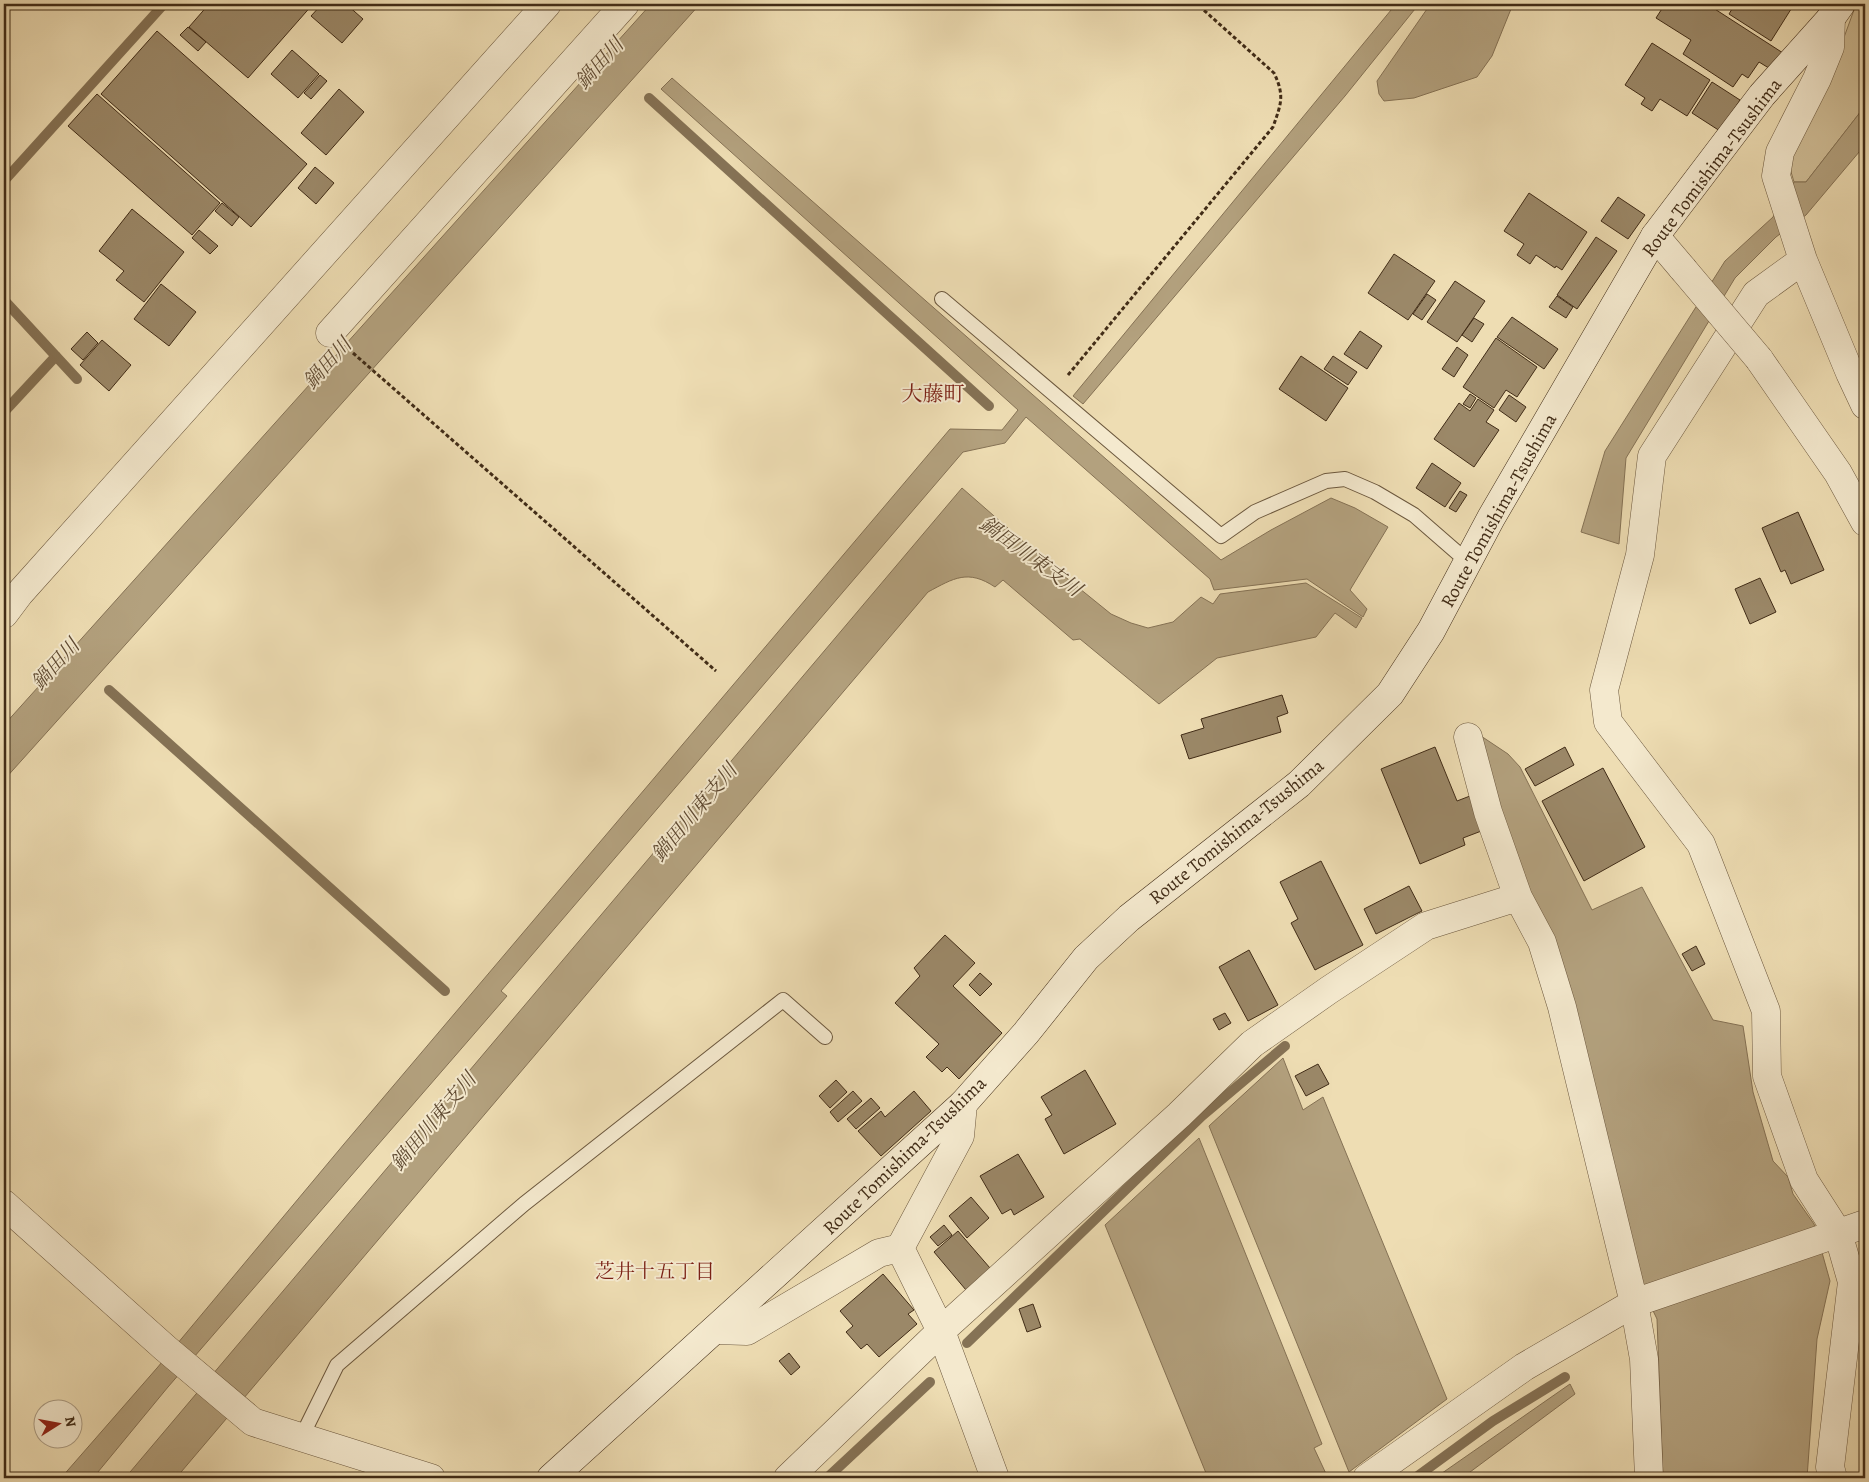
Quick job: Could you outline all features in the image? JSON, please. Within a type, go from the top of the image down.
[{"type":"street","points":[[9,600],[547,4]]},
{"type":"street","points":[[338,340],[625,4]]},
{"type":"street","points":[[1836,11],[1830,47],[1817,79],[1780,152],[1776,176],[1803,260],[1865,405]]},
{"type":"street","name":"Route Tomishima-Tsushima","points":[[551,1478],[963,1104],[1026,1033],[1086,958],[1129,918],[1299,784],[1390,694],[1431,631],[1491,518],[1655,236],[1762,95],[1836,11]]},
{"type":"street","points":[[1655,236],[1759,359],[1838,473],[1865,522]]},
{"type":"street","points":[[1803,260],[1756,294],[1652,456],[1640,555],[1604,690],[1608,722],[1701,844],[1766,1011],[1767,1076],[1804,1180],[1838,1233],[1852,1282],[1830,1466],[1833,1478]]},
{"type":"street","points":[[1468,737],[1488,812],[1518,897],[1542,942],[1562,1007],[1634,1303],[1644,1359],[1649,1478]]},
{"type":"street","points":[[788,1478],[941,1331],[1172,1122],[1252,1044],[1426,926],[1518,897]]},
{"type":"street","points":[[716,1330],[747,1331],[879,1253],[900,1248],[960,1136],[963,1104]]},
{"type":"street","points":[[4,1204],[165,1348],[253,1422],[431,1478]]},
{"type":"street","points":[[1367,1478],[1524,1367],[1634,1303],[1865,1224]]},
{"type":"street","points":[[900,1248],[941,1331],[995,1478]]},
{"type":"lane","points":[[942,299],[1220,536],[1255,512],[1326,481],[1346,479],[1375,492],[1414,515],[1468,562]]},
{"type":"lane","points":[[301,1438],[337,1365],[524,1204],[783,1000],[825,1037]]},
{"type":"path","points":[[1065,379],[1273,127],[1281,104],[1280,86],[1274,73],[1197,4]]},
{"type":"path","points":[[338,340],[716,671]]},
{"type":"shaded area","points":[[1858,4],[1865,4],[1865,106],[1806,182],[1794,182],[1789,165]]},
{"type":"water","name":"鍋田川","points":[[651,4],[700,4],[4,780],[4,725]]},
{"type":"water","points":[[1396,4],[1419,4],[1345,96],[1083,404],[1073,396]]},
{"type":"water","points":[[1423,4],[1513,4],[1492,56],[1477,77],[1414,98],[1384,101],[1379,94],[1377,81],[1427,9]]},
{"type":"water","points":[[672,78],[1221,560],[1271,530],[1331,498],[1355,508],[1388,527],[1350,590],[1367,609],[1363,617],[1307,579],[1214,590],[1210,579],[1026,417],[1005,443],[963,452],[501,991],[507,996],[168,1387],[93,1478],[61,1478],[157,1368],[344,1144],[950,429],[1002,430],[1018,410],[661,89]]},
{"type":"water","points":[[1865,106],[1865,145],[1806,215],[1776,237],[1735,278],[1626,458],[1619,544],[1581,532],[1605,451],[1725,261],[1773,217],[1794,182],[1806,182]]},
{"type":"water","name":"鍋田川東支川","points":[[962,488],[1048,563],[1111,614],[1131,623],[1148,628],[1173,622],[1201,597],[1213,604],[1220,594],[1306,583],[1362,618],[1356,628],[1335,613],[1316,637],[1217,658],[1159,704],[1080,639],[1073,640],[1003,580],[995,587],[977,578],[961,577],[928,592],[176,1478],[125,1478]]},
{"type":"water","points":[[1478,734],[1508,754],[1520,767],[1592,910],[1642,887],[1713,1020],[1743,1026],[1753,1092],[1773,1161],[1788,1177],[1793,1194],[1814,1224],[1830,1281],[1817,1339],[1807,1478],[1663,1478],[1657,1319],[1643,1290]]},
{"type":"water","points":[[1283,1058],[1303,1110],[1323,1097],[1447,1399],[1349,1472],[1209,1126]]},
{"type":"water","points":[[1199,1138],[1322,1444],[1314,1448],[1328,1478],[1208,1478],[1105,1225]]},
{"type":"water","points":[[1570,1384],[1575,1394],[1462,1478],[1435,1478]]},
{"type":"building","points":[[209,4],[313,4],[248,78],[189,27]]},
{"type":"building","points":[[322,4],[346,4],[363,19],[342,43],[311,16]]},
{"type":"building","points":[[1665,4],[1707,4],[1783,53],[1772,70],[1759,62],[1748,78],[1742,74],[1733,87],[1683,54],[1691,40],[1656,18]]},
{"type":"building","points":[[1735,4],[1789,4],[1793,6],[1771,41],[1729,14]]},
{"type":"building","points":[[188,27],[206,42],[198,51],[180,35]]},
{"type":"building","points":[[157,31],[307,164],[251,227],[101,94]]},
{"type":"building","points":[[1652,43],[1710,80],[1687,116],[1660,99],[1652,111],[1641,104],[1645,98],[1625,85]]},
{"type":"building","points":[[292,50],[319,74],[298,98],[271,74]]},
{"type":"building","points":[[320,75],[327,81],[311,99],[304,93]]},
{"type":"building","points":[[1712,82],[1740,100],[1720,131],[1692,113]]},
{"type":"building","points":[[339,89],[364,112],[326,155],[301,133]]},
{"type":"building","points":[[97,94],[220,203],[192,235],[68,126]]},
{"type":"building","points":[[315,167],[334,183],[316,204],[298,188]]},
{"type":"building","points":[[1529,193],[1587,232],[1562,270],[1556,266],[1555,268],[1536,255],[1530,264],[1517,255],[1524,244],[1504,231]]},
{"type":"building","points":[[1618,197],[1645,215],[1628,239],[1601,221]]},
{"type":"building","points":[[222,203],[239,217],[232,226],[215,211]]},
{"type":"building","points":[[132,209],[184,252],[144,302],[116,280],[124,271],[99,251]]},
{"type":"building","points":[[199,230],[218,246],[210,254],[192,238]]},
{"type":"building","points":[[1596,237],[1617,251],[1577,309],[1557,295]]},
{"type":"building","points":[[1394,254],[1435,281],[1408,320],[1368,293]]},
{"type":"building","points":[[1455,281],[1485,301],[1457,342],[1427,322]]},
{"type":"building","points":[[161,284],[196,312],[169,346],[134,319]]},
{"type":"building","points":[[1427,294],[1436,300],[1422,320],[1413,314]]},
{"type":"building","points":[[1557,296],[1573,307],[1566,318],[1549,307]]},
{"type":"building","points":[[1512,317],[1558,349],[1544,369],[1497,337]]},
{"type":"building","points":[[1474,318],[1484,324],[1472,342],[1462,335]]},
{"type":"building","points":[[1360,331],[1382,346],[1367,369],[1344,354]]},
{"type":"building","points":[[87,332],[98,343],[83,360],[71,349]]},
{"type":"building","points":[[1496,338],[1537,367],[1517,397],[1506,390],[1494,408],[1463,387]]},
{"type":"building","points":[[102,340],[131,365],[109,391],[80,365]]},
{"type":"building","points":[[1457,347],[1468,355],[1454,377],[1442,369]]},
{"type":"building","points":[[1301,356],[1348,388],[1326,421],[1279,389]]},
{"type":"building","points":[[1333,356],[1357,372],[1348,385],[1324,369]]},
{"type":"building","points":[[1470,394],[1476,398],[1470,408],[1463,404]]},
{"type":"building","points":[[1509,395],[1526,407],[1516,422],[1499,410]]},
{"type":"building","points":[[1478,399],[1494,410],[1486,422],[1499,430],[1474,467],[1434,439],[1459,403],[1470,411]]},
{"type":"building","points":[[1432,463],[1461,483],[1445,507],[1416,488]]},
{"type":"building","points":[[1460,491],[1467,495],[1456,512],[1449,508]]},
{"type":"building","points":[[1798,512],[1824,570],[1791,584],[1785,570],[1781,572],[1762,528]]},
{"type":"building","points":[[1760,578],[1776,612],[1750,624],[1735,589]]},
{"type":"building","points":[[1282,695],[1288,713],[1277,717],[1281,732],[1189,759],[1181,735],[1204,728],[1201,719]]},
{"type":"building","points":[[1435,747],[1457,801],[1470,796],[1484,830],[1463,838],[1465,845],[1420,864],[1381,769]]},
{"type":"building","points":[[1565,747],[1574,765],[1535,786],[1525,769]]},
{"type":"building","points":[[1603,768],[1645,847],[1584,881],[1542,801]]},
{"type":"building","points":[[1321,861],[1363,945],[1315,970],[1291,923],[1298,919],[1280,882]]},
{"type":"building","points":[[1409,886],[1422,911],[1376,934],[1364,909]]},
{"type":"building","points":[[945,935],[975,963],[953,986],[1002,1033],[959,1079],[947,1067],[942,1072],[926,1057],[939,1044],[895,1003],[920,976],[914,968]]},
{"type":"building","points":[[1696,946],[1705,964],[1692,971],[1682,954]]},
{"type":"building","points":[[1249,950],[1278,1005],[1248,1021],[1219,967]]},
{"type":"building","points":[[980,973],[992,984],[980,996],[969,985]]},
{"type":"building","points":[[1225,1013],[1231,1023],[1219,1030],[1213,1019]]},
{"type":"building","points":[[1318,1064],[1329,1084],[1306,1096],[1295,1076]]},
{"type":"building","points":[[1085,1070],[1116,1124],[1064,1154],[1045,1119],[1052,1115],[1041,1097]]},
{"type":"building","points":[[836,1080],[847,1092],[830,1108],[819,1096]]},
{"type":"building","points":[[853,1091],[862,1101],[838,1122],[830,1112]]},
{"type":"building","points":[[914,1091],[931,1111],[881,1156],[858,1131],[881,1111],[885,1117]]},
{"type":"building","points":[[871,1098],[880,1108],[856,1129],[847,1119]]},
{"type":"building","points":[[1018,1154],[1044,1197],[1014,1215],[1011,1209],[1002,1214],[980,1176]]},
{"type":"building","points":[[971,1197],[989,1218],[967,1238],[949,1216]]},
{"type":"building","points":[[944,1225],[952,1235],[938,1246],[930,1237]]},
{"type":"building","points":[[958,1231],[990,1268],[966,1290],[934,1252]]},
{"type":"building","points":[[883,1274],[914,1310],[908,1314],[917,1324],[879,1357],[867,1344],[861,1349],[846,1332],[853,1326],[840,1311]]},
{"type":"building","points":[[1033,1304],[1041,1327],[1027,1332],[1019,1309]]},
{"type":"building","points":[[789,1353],[800,1367],[791,1375],[779,1361]]},
{"type":"waterway","points":[[4,181],[164,4]]},
{"type":"waterway","points":[[649,98],[989,406]]},
{"type":"waterway","points":[[4,300],[77,379]]},
{"type":"waterway","points":[[4,412],[56,356]]},
{"type":"waterway","points":[[109,690],[445,991]]},
{"type":"waterway","points":[[967,1343],[1202,1116],[1285,1046]]},
{"type":"waterway","points":[[1415,1478],[1493,1421],[1565,1377]]},
{"type":"waterway","points":[[827,1478],[930,1382]]},
{"type":"district","name":"大藤町","points":[[933,394]]},
{"type":"district","name":"芝井十五丁目","points":[[655,1271]]}]
